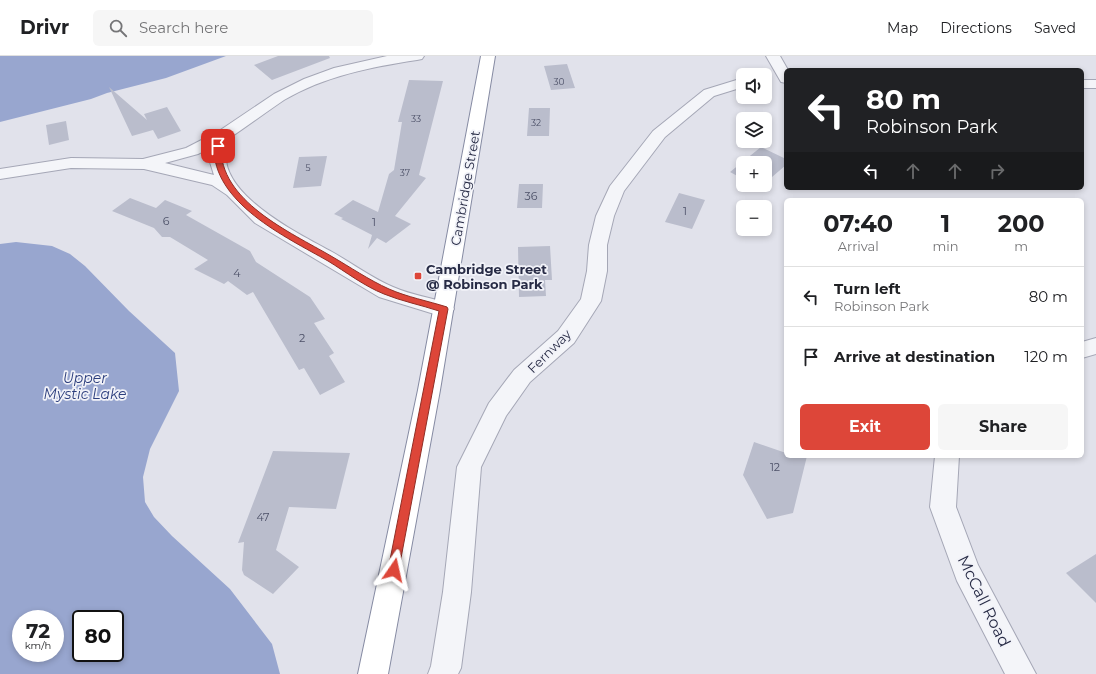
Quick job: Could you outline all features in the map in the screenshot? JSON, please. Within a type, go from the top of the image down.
[{"type":"highway","name":"Cambridge Street","points":[[373,674],[428,398],[488,56]]},
{"type":"street","points":[[143,164],[192,151],[225,134],[279,97],[309,82],[339,71],[374,62],[417,56]]},
{"type":"street","points":[[773,56],[784,75]]},
{"type":"street","points":[[772,78],[784,79]]},
{"type":"street","name":"Fernway","points":[[443,674],[446,668],[457,592],[469,468],[497,410],[522,376],[566,336],[591,301],[597,271],[598,245],[605,216],[616,190],[659,134],[709,93],[736,84]]},
{"type":"street","points":[[1084,84],[1096,84]]},
{"type":"street","points":[[225,134],[218,146],[217,159],[222,174],[234,192]]},
{"type":"street","points":[[0,174],[71,163],[143,164],[218,181],[234,192],[261,218],[360,278],[386,292],[444,309]]},
{"type":"street","points":[[1084,349],[1096,346]]},
{"type":"street","name":"McCall Road","points":[[947,458],[944,478],[944,507],[967,572],[1021,674]]},
{"type":"water","points":[[0,56],[226,56],[166,78],[0,122]]},
{"type":"water","name":"Upper Mystic Lake","points":[[16,242],[52,246],[70,254],[85,266],[129,311],[175,353],[179,391],[150,449],[143,477],[145,502],[154,517],[172,536],[230,589],[272,644],[280,674],[0,674],[0,244]]},
{"type":"building","points":[[278,56],[329,56],[330,58],[272,80],[254,65]]},
{"type":"building","points":[[567,64],[575,88],[551,90],[544,66]]},
{"type":"building","points":[[409,80],[443,81],[419,175],[426,178],[395,216],[411,224],[386,243],[377,238],[368,249],[372,235],[334,214],[353,200],[378,212],[389,174],[394,170],[402,122],[398,122]]},
{"type":"building","points":[[109,87],[147,120],[144,114],[167,107],[181,131],[158,139],[153,130],[132,136]]},
{"type":"building","points":[[529,108],[550,108],[549,136],[527,136]]},
{"type":"building","points":[[66,121],[69,140],[49,145],[46,125]]},
{"type":"building","points":[[760,148],[763,148],[784,158],[784,167],[772,177],[772,156],[750,156]]},
{"type":"building","points":[[327,156],[321,186],[293,188],[299,157]]},
{"type":"building","points":[[736,167],[736,175],[730,172]]},
{"type":"building","points":[[519,184],[543,184],[542,208],[517,208]]},
{"type":"building","points":[[679,193],[705,200],[692,229],[665,222]]},
{"type":"building","points":[[130,198],[156,208],[165,200],[192,211],[186,215],[250,251],[256,262],[310,297],[325,319],[314,323],[334,353],[329,356],[345,382],[320,395],[304,368],[299,370],[253,292],[247,295],[228,281],[224,284],[194,269],[208,260],[170,237],[162,237],[154,228],[112,211]]},
{"type":"building","points":[[550,246],[552,280],[545,280],[546,296],[519,297],[518,247]]},
{"type":"building","points":[[754,442],[784,452],[784,458],[807,458],[793,513],[767,519],[743,475]]},
{"type":"building","points":[[273,451],[350,453],[336,509],[289,507],[276,550],[299,567],[273,594],[244,575],[242,570],[244,542],[238,543]]},
{"type":"building","points":[[1096,554],[1096,603],[1066,573]]},
{"type":"place","name":"Cambridge Street @ Robinson Park","points":[[418,276]]},
{"type":"route","points":[[218,146],[217,159],[222,174],[234,192],[261,218],[386,292],[444,309],[394,570]]}]
